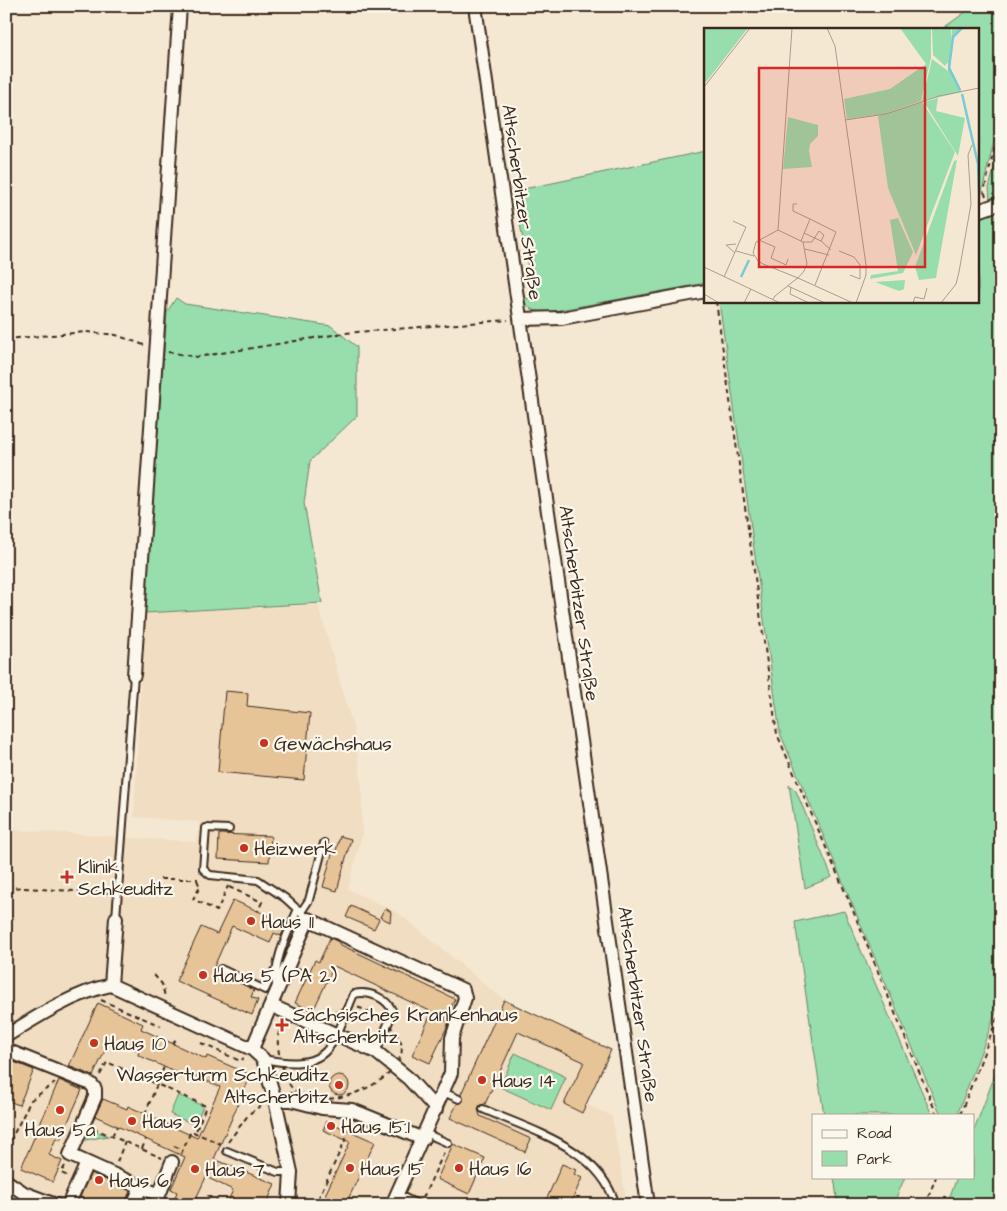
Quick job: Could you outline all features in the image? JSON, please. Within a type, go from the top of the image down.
[{"type":"street","points":[[134,675],[158,350],[180,6]]},
{"type":"street","name":"Altscherbitzer Straße","points":[[475,6],[648,1205]]},
{"type":"street","points":[[521,320],[562,318],[704,291]]},
{"type":"street","points":[[289,1205],[291,1172],[275,1100],[257,1053],[302,914],[463,990],[465,998],[452,1038],[451,1073],[394,1199]]},
{"type":"street","points":[[111,985],[116,918]]},
{"type":"street","points":[[6,1036],[39,1015],[91,991],[111,985],[257,1053]]},
{"type":"street","points":[[272,1006],[304,1022],[376,1052],[396,1066],[436,1109]]},
{"type":"street","points":[[6,1050],[91,1084],[95,1089],[95,1097],[70,1155],[159,1195],[172,1162]]},
{"type":"street","points":[[275,1100],[291,1100],[322,1108],[352,1110],[424,1136]]},
{"type":"street","points":[[68,1205],[87,1163]]},
{"type":"street","points":[[6,1181],[24,1193],[56,1205]]},
{"type":"street","points":[[133,1205],[141,1187]]},
{"type":"lane","points":[[116,918],[134,675]]},
{"type":"lane","points":[[229,829],[206,828],[203,868],[208,873],[258,880],[302,914]]},
{"type":"lane","points":[[221,970],[265,990],[275,970],[279,953],[309,900],[324,844]]},
{"type":"lane","points":[[275,970],[277,993]]},
{"type":"lane","points":[[257,1053],[281,1062],[296,1063],[316,1060],[329,1051],[354,994],[365,991],[389,1003],[393,1012],[376,1052]]},
{"type":"lane","points":[[443,1092],[459,1099]]},
{"type":"lane","points":[[483,1109],[573,1149],[600,1176],[616,1205]]},
{"type":"lane","points":[[424,1136],[448,1143]]},
{"type":"lane","points":[[227,1151],[278,1172],[291,1172]]},
{"type":"lane","points":[[394,1199],[420,1205]]},
{"type":"path","points":[[990,207],[984,192],[1001,121]]},
{"type":"path","points":[[716,302],[777,734],[849,901],[937,1114]]},
{"type":"path","points":[[6,339],[86,332],[116,335],[158,350],[197,357],[345,333],[521,320]]},
{"type":"path","points":[[160,878],[197,880],[208,873],[212,878],[262,902],[258,911]]},
{"type":"path","points":[[197,880],[200,887],[193,899],[217,911],[228,886]]},
{"type":"path","points":[[6,886],[118,894]]},
{"type":"path","points":[[154,975],[162,984],[165,994],[162,1008]]},
{"type":"path","points":[[91,991],[98,999],[161,1026]]},
{"type":"path","points":[[349,1006],[366,1010],[395,1030],[400,1045],[400,1060],[388,1076],[374,1084],[340,1098],[314,1098],[293,1089],[281,1062],[277,1037],[281,1029],[290,1024],[304,1022],[322,1019],[349,1006]]},
{"type":"path","points":[[960,1114],[1001,1008]]},
{"type":"path","points":[[173,1044],[177,1037]]},
{"type":"path","points":[[201,1043],[240,1061],[257,1053]]},
{"type":"path","points":[[91,1084],[97,1080],[107,1062],[206,1106],[196,1132]]},
{"type":"path","points":[[144,1114],[164,1067]]},
{"type":"path","points":[[6,1149],[31,1100],[54,1085],[59,1071]]},
{"type":"path","points":[[84,1124],[172,1162],[177,1162],[191,1131],[226,1146],[249,1114],[259,1106],[275,1100]]},
{"type":"path","points":[[112,1136],[117,1126]]},
{"type":"path","points":[[318,1199],[348,1134]]},
{"type":"path","points":[[142,1149],[146,1139]]},
{"type":"path","points":[[112,1174],[125,1141]]},
{"type":"path","points":[[420,1205],[448,1143]]},
{"type":"path","points":[[174,1146],[183,1150]]},
{"type":"path","points":[[70,1155],[61,1173],[78,1181]]},
{"type":"path","points":[[925,1205],[936,1178]]},
{"type":"path","points":[[204,1205],[208,1196],[226,1205]]},
{"type":"shaded area","name":"Sächsisches Krankenhaus Altscherbitz","points":[[318,605],[354,730],[362,787],[362,834],[348,889],[400,914],[504,1000],[611,1050],[586,1104],[612,1116],[627,1205],[6,1205],[6,829],[197,842],[199,822],[134,817],[144,613]]},
{"type":"green space","points":[[974,6],[1001,6],[1001,113],[980,199],[980,28],[943,28]]},
{"type":"green space","points":[[1001,141],[1001,197],[990,201],[989,188]]},
{"type":"green space","points":[[704,151],[704,283],[549,312],[535,311],[527,305],[522,297],[534,300],[514,191]]},
{"type":"green space","points":[[990,211],[993,212],[1001,224],[1001,999],[957,1114],[941,1114],[780,733],[719,302],[980,302],[980,214]]},
{"type":"green space","points":[[176,298],[185,304],[331,326],[357,347],[357,416],[310,461],[304,503],[322,603],[144,613],[167,312]]},
{"type":"green space","points":[[789,785],[796,791],[832,877],[805,888]]},
{"type":"green space","points":[[844,911],[932,1114],[824,1114],[795,922]]},
{"type":"green space","points":[[515,1053],[566,1077],[551,1110],[500,1087]]},
{"type":"green space","points":[[1001,1059],[1001,1205],[944,1205],[950,1197],[957,1178],[974,1178],[974,1130]]},
{"type":"green space","points":[[178,1095],[203,1106],[195,1125],[170,1114]]},
{"type":"green space","points":[[86,1127],[108,1136],[80,1141]]},
{"type":"green space","points":[[834,1178],[905,1178],[893,1205],[838,1205]]},
{"type":"building","name":"Gewächshaus","points":[[225,691],[248,693],[247,706],[310,713],[304,780],[218,772]]},
{"type":"building","name":"Heizwerk","points":[[219,834],[271,836],[269,862],[218,859]]},
{"type":"building","points":[[340,836],[351,839],[337,891],[323,887],[333,850],[336,851]]},
{"type":"building","name":"Haus 5 (PA 2)","points":[[233,900],[280,921],[279,924],[285,927],[281,936],[274,933],[270,943],[232,926],[213,969],[254,990],[251,997],[258,1000],[252,1015],[176,981],[201,927],[217,934]]},
{"type":"building","points":[[351,906],[379,919],[374,929],[346,917]]},
{"type":"building","points":[[385,908],[391,912],[390,922],[380,917]]},
{"type":"building","points":[[330,938],[455,999],[445,1020],[449,1022],[430,1063],[412,1055],[432,1012],[334,966],[313,1011],[295,1003],[315,960],[319,962]]},
{"type":"building","name":"Haus 14","points":[[504,1000],[611,1050],[582,1113],[564,1104],[584,1062],[518,1032],[485,1104],[480,1105],[478,1109],[480,1116],[531,1139],[525,1152],[450,1118],[457,1104],[463,1101],[461,1094]]},
{"type":"building","points":[[98,1003],[143,1024],[141,1029],[206,1059],[207,1056],[251,1075],[214,1159],[275,1184],[266,1205],[240,1205],[229,1199],[233,1190],[206,1177],[193,1205],[172,1205],[177,1192],[171,1189],[185,1157],[95,1116],[103,1099],[127,1109],[128,1106],[197,1138],[220,1087],[189,1073],[188,1078],[138,1055],[139,1051],[111,1038],[93,1076],[69,1066]]},
{"type":"building","points":[[6,1059],[34,1070],[19,1105],[6,1100]]},
{"type":"building","name":"Wasserturm Schkeuditz Altscherbitz","points":[[339,1075],[346,1078],[349,1085],[346,1092],[339,1095],[332,1092],[329,1085],[332,1078]]},
{"type":"building","points":[[59,1080],[82,1090],[60,1140],[56,1138],[49,1155],[62,1161],[53,1182],[21,1168]]},
{"type":"building","name":"Haus 15","points":[[327,1121],[375,1142],[346,1204],[325,1195],[350,1142],[323,1130]]},
{"type":"building","name":"Haus 16","points":[[453,1144],[485,1158],[469,1194],[437,1179]]},
{"type":"building","points":[[562,1164],[576,1170],[574,1174],[582,1178],[570,1205],[544,1205]]},
{"type":"building","name":"Haus 6","points":[[91,1173],[130,1191],[124,1205],[98,1205],[80,1197]]},
{"type":"place","name":"Gewächshaus","points":[[264,743]]},
{"type":"place","name":"Heizwerk","points":[[244,848]]},
{"type":"place","name":"Klinik Schkeuditz","points":[[67,877]]},
{"type":"place","name":"Haus 11","points":[[251,921]]},
{"type":"place","name":"Haus 5 (PA 2)","points":[[203,975]]},
{"type":"place","name":"Sächsisches Krankenhaus Altscherbitz","points":[[282,1025]]},
{"type":"place","name":"Haus 10","points":[[94,1043]]},
{"type":"place","name":"Haus 14","points":[[482,1080]]},
{"type":"place","name":"Wasserturm Schkeuditz Altscherbitz","points":[[339,1085]]},
{"type":"place","name":"Haus 5a","points":[[60,1110]]},
{"type":"place","name":"Haus 9","points":[[132,1121]]},
{"type":"place","name":"Haus 15.1","points":[[331,1126]]},
{"type":"place","name":"Haus 15","points":[[350,1168]]},
{"type":"place","name":"Haus 16","points":[[459,1168]]},
{"type":"place","name":"Haus 7","points":[[195,1169]]},
{"type":"place","name":"Haus 6","points":[[99,1180]]}]
